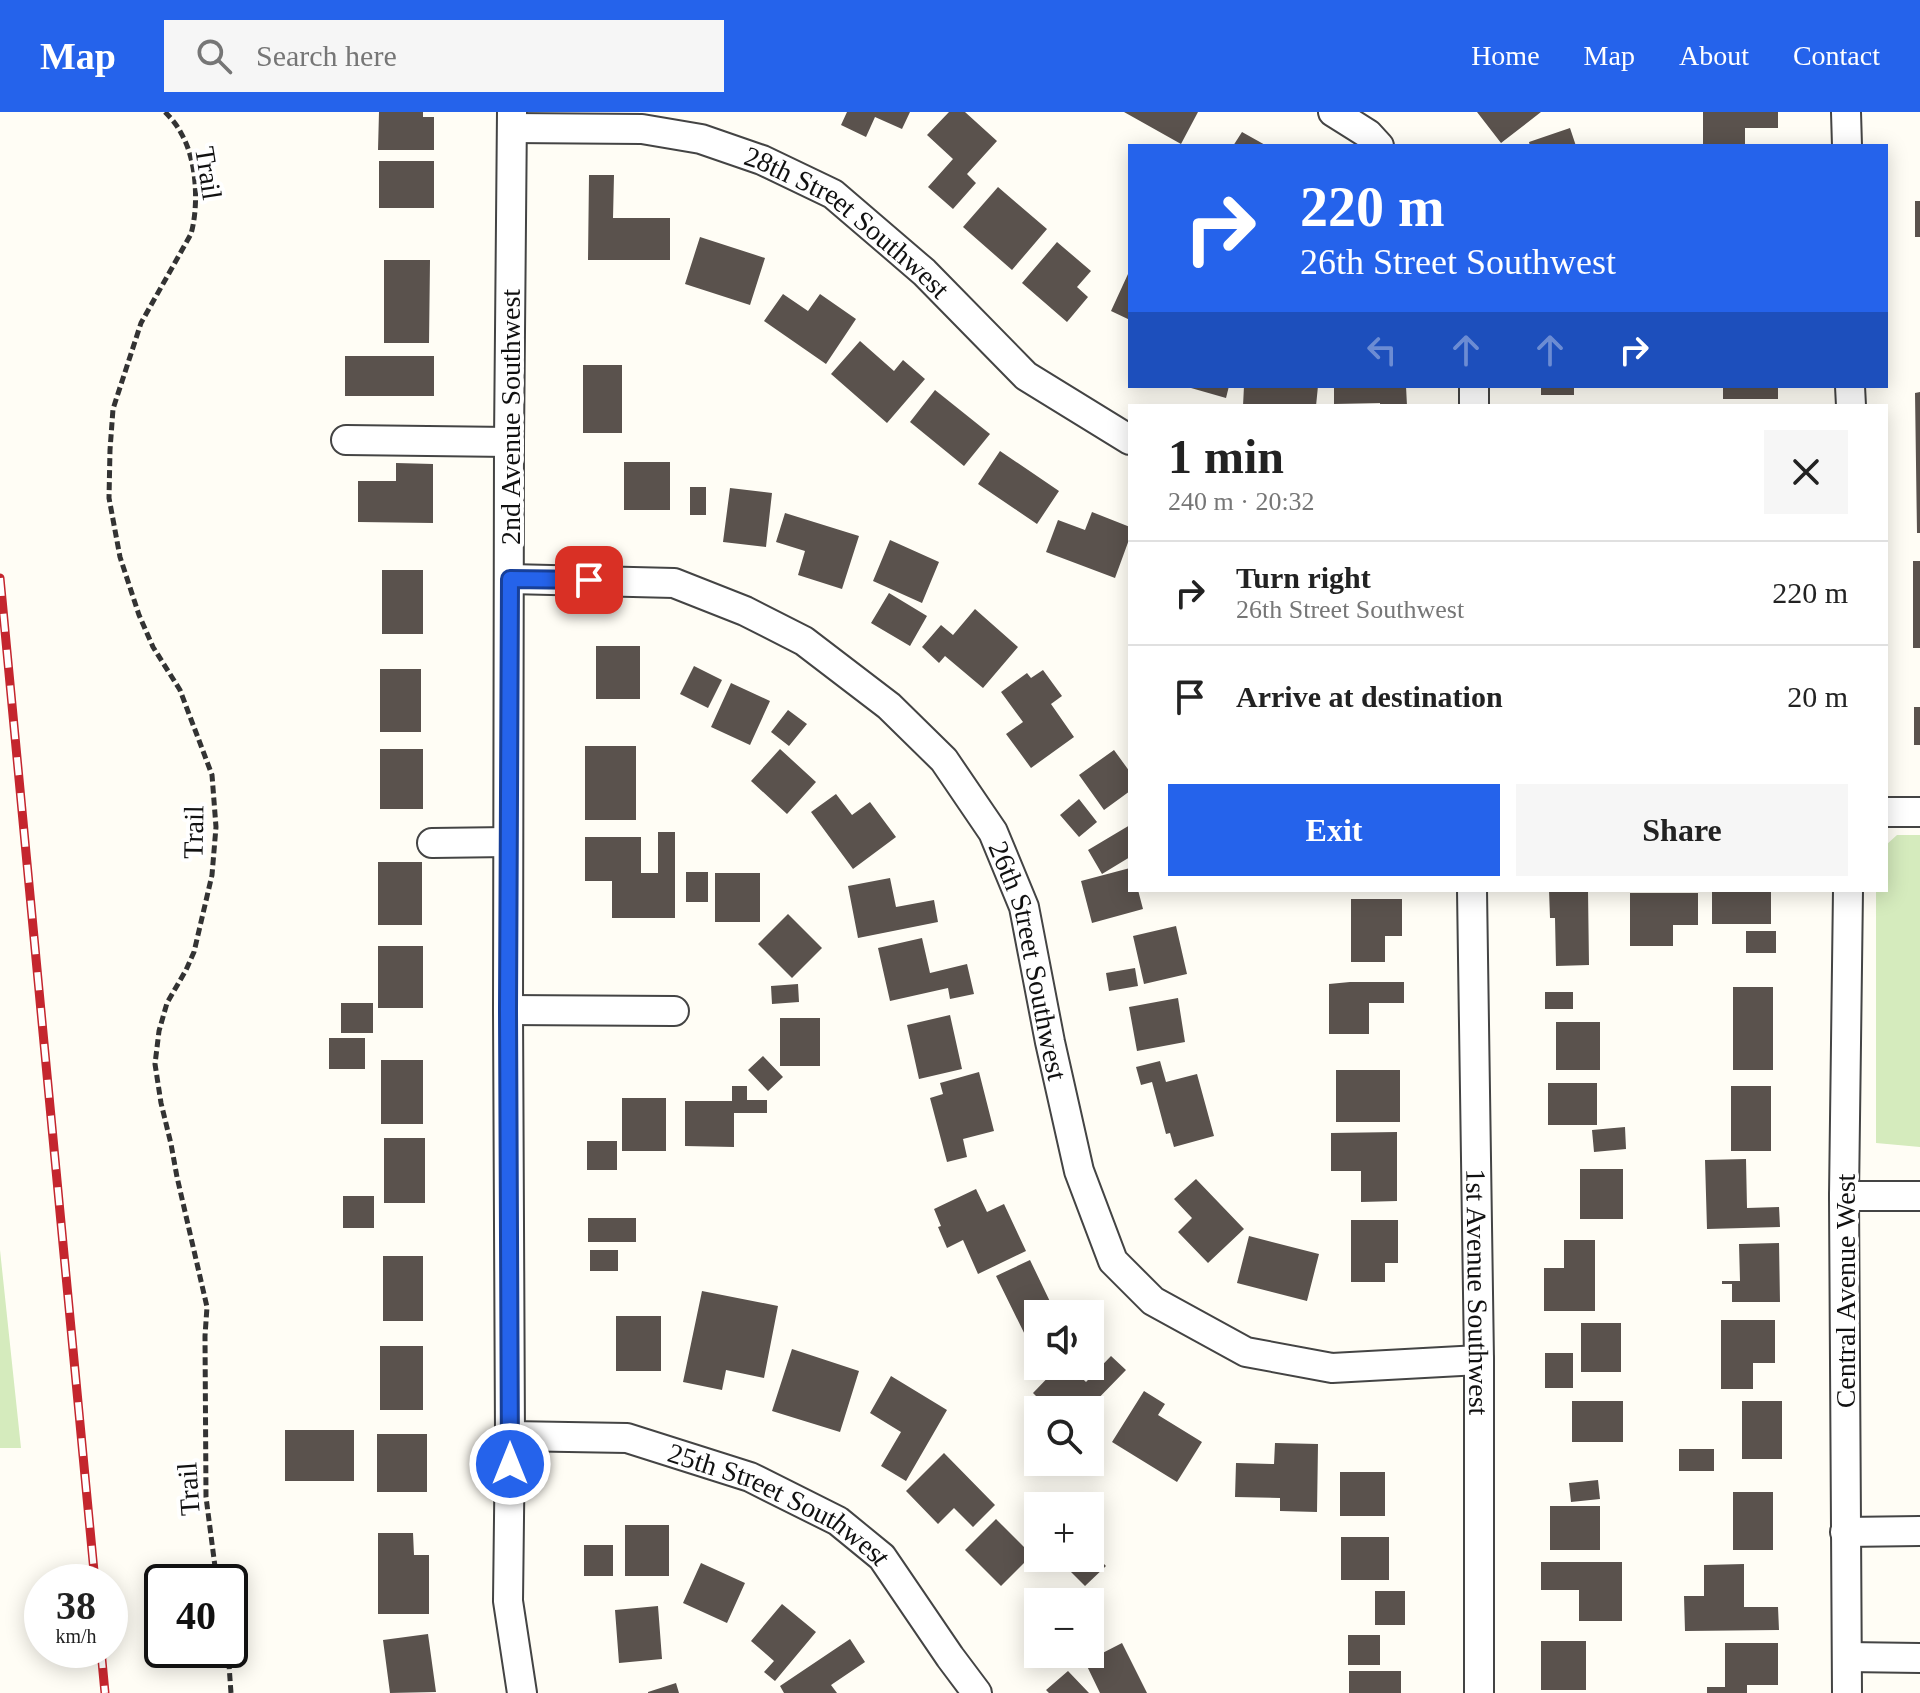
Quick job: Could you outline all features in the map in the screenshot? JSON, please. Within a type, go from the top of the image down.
[{"type":"street","points":[[1333,112],[1368,134],[1377,144]]},
{"type":"street","points":[[1846,112],[1847,144]]},
{"type":"street","name":"28th Street Southwest","points":[[512,120],[642,129],[701,139],[762,160],[833,194],[924,272],[1026,376],[1128,439]]},
{"type":"street","name":"2nd Avenue Southwest","points":[[512,120],[508,1601],[522,1693]]},
{"type":"street","points":[[346,440],[509,442]]},
{"type":"street","name":"26th Street Southwest","points":[[510,579],[674,583],[745,611],[804,641],[889,706],[944,760],[993,832],[1024,907],[1079,1171],[1113,1261],[1153,1301],[1246,1352],[1332,1368],[1479,1360]]},
{"type":"street","points":[[1888,812],[1920,812]]},
{"type":"street","points":[[432,843],[508,842]]},
{"type":"street","name":"1st Avenue Southwest","points":[[1472,892],[1479,1360],[1479,1693]]},
{"type":"street","name":"Central Avenue West","points":[[1847,1693],[1844,1196],[1848,892]]},
{"type":"street","points":[[508,1010],[674,1011]]},
{"type":"street","points":[[1844,1196],[1920,1196]]},
{"type":"street","name":"25th Street Southwest","points":[[510,1436],[627,1438],[750,1477],[838,1521],[882,1557],[977,1693]]},
{"type":"street","points":[[1845,1532],[1920,1531]]},
{"type":"street","points":[[1847,1657],[1920,1658]]},
{"type":"path","name":"Trail","points":[[165,112],[182,134],[189,154],[195,180],[195,218],[191,234],[141,323],[113,409],[109,498],[120,557],[139,615],[153,647],[180,690],[212,775],[216,827],[212,875],[194,952],[167,1003],[159,1031],[155,1064],[207,1307],[206,1497],[215,1564]]},
{"type":"path","points":[[229,1668],[231,1693]]},
{"type":"green space","points":[[1897,835],[1920,835],[1920,1147],[1876,1143],[1876,892],[1888,892],[1888,843]]},
{"type":"green space","points":[[0,1250],[21,1448],[0,1448]]},
{"type":"building","points":[[379,112],[423,112],[423,117],[434,117],[434,150],[378,150]]},
{"type":"building","points":[[847,112],[910,112],[902,129],[875,117],[866,137],[841,125]]},
{"type":"building","points":[[949,112],[965,112],[997,141],[967,174],[976,183],[953,209],[928,187],[953,159],[927,135]]},
{"type":"building","points":[[1124,112],[1198,112],[1181,144]]},
{"type":"building","points":[[1477,112],[1541,112],[1501,143]]},
{"type":"building","points":[[1703,112],[1778,112],[1778,128],[1745,128],[1745,144],[1703,144]]},
{"type":"building","points":[[1570,128],[1575,144],[1530,144]]},
{"type":"building","points":[[1242,132],[1263,144],[1234,144]]},
{"type":"building","points":[[379,161],[434,161],[434,208],[379,208]]},
{"type":"building","points":[[589,175],[614,175],[613,218],[670,218],[670,260],[588,260]]},
{"type":"building","points":[[998,187],[1047,229],[1012,270],[963,227]]},
{"type":"building","points":[[1915,201],[1920,201],[1920,237],[1915,237]]},
{"type":"building","points":[[700,237],[765,258],[750,305],[685,284]]},
{"type":"building","points":[[1057,242],[1091,271],[1077,287],[1088,297],[1067,322],[1022,283]]},
{"type":"building","points":[[384,260],[430,260],[429,343],[384,343]]},
{"type":"building","points":[[1128,274],[1128,319],[1111,311]]},
{"type":"building","points":[[783,294],[808,311],[820,294],[856,319],[826,364],[764,321]]},
{"type":"building","points":[[860,341],[894,371],[903,360],[925,379],[887,423],[831,374]]},
{"type":"building","points":[[345,356],[434,356],[434,396],[345,396]]},
{"type":"building","points":[[583,365],[622,365],[622,433],[583,433]]},
{"type":"building","points":[[1191,388],[1228,388],[1226,398]]},
{"type":"building","points":[[1244,388],[1318,388],[1316,404],[1243,404]]},
{"type":"building","points":[[1334,388],[1406,388],[1407,404],[1334,404]]},
{"type":"building","points":[[1541,388],[1574,388],[1574,395],[1541,395]]},
{"type":"building","points":[[1723,388],[1778,388],[1778,399],[1723,399]]},
{"type":"building","points":[[935,390],[990,434],[964,466],[910,422]]},
{"type":"building","points":[[1920,392],[1920,533],[1917,533],[1915,393]]},
{"type":"building","points":[[1000,451],[1059,491],[1037,524],[978,484]]},
{"type":"building","points":[[624,462],[670,462],[670,510],[624,510]]},
{"type":"building","points":[[396,463],[433,464],[433,523],[358,522],[358,481],[396,481]]},
{"type":"building","points":[[690,487],[706,487],[706,515],[690,515]]},
{"type":"building","points":[[730,488],[772,493],[766,547],[723,542]]},
{"type":"building","points":[[1092,512],[1128,526],[1128,542],[1115,578],[1046,552],[1058,520],[1085,530]]},
{"type":"building","points":[[785,513],[859,536],[842,589],[798,575],[805,551],[776,542]]},
{"type":"building","points":[[890,540],[939,562],[922,603],[873,581]]},
{"type":"building","points":[[1913,561],[1920,561],[1920,648],[1913,648]]},
{"type":"building","points":[[382,570],[423,570],[423,634],[382,634]]},
{"type":"building","points":[[889,593],[927,616],[910,646],[871,623]]},
{"type":"building","points":[[975,609],[1018,647],[983,688],[945,656],[939,663],[922,647],[941,625],[953,635]]},
{"type":"building","points":[[596,646],[640,646],[640,699],[596,699]]},
{"type":"building","points":[[694,666],[722,680],[708,708],[680,694]]},
{"type":"building","points":[[380,669],[421,669],[421,732],[380,732]]},
{"type":"building","points":[[1043,670],[1062,696],[1051,704],[1074,737],[1031,768],[1006,734],[1023,722],[1001,692],[1027,673],[1031,678]]},
{"type":"building","points":[[731,683],[770,701],[750,745],[711,727]]},
{"type":"building","points":[[1914,707],[1920,707],[1920,745],[1914,745]]},
{"type":"building","points":[[788,710],[807,724],[789,746],[771,732]]},
{"type":"building","points":[[585,746],[636,746],[636,820],[585,820]]},
{"type":"building","points":[[380,749],[423,749],[423,809],[380,809]]},
{"type":"building","points":[[780,749],[816,782],[787,814],[751,781]]},
{"type":"building","points":[[1114,750],[1128,769],[1128,792],[1104,810],[1079,775]]},
{"type":"building","points":[[836,794],[852,815],[870,802],[896,837],[853,869],[811,812]]},
{"type":"building","points":[[1079,799],[1097,822],[1079,837],[1060,815]]},
{"type":"building","points":[[1128,826],[1128,858],[1102,874],[1088,850]]},
{"type":"building","points":[[658,832],[675,832],[675,918],[612,918],[612,881],[585,881],[585,837],[641,837],[641,873],[658,873]]},
{"type":"building","points":[[378,862],[422,862],[422,925],[378,925]]},
{"type":"building","points":[[1128,869],[1128,892],[1139,892],[1143,909],[1092,923],[1081,881]]},
{"type":"building","points":[[686,872],[708,872],[708,902],[686,902]]},
{"type":"building","points":[[715,873],[760,873],[760,922],[715,922]]},
{"type":"building","points":[[890,878],[896,907],[934,900],[938,922],[858,938],[848,886]]},
{"type":"building","points":[[1549,892],[1588,892],[1589,965],[1556,966],[1555,918],[1550,918]]},
{"type":"building","points":[[1712,892],[1771,892],[1771,924],[1712,924]]},
{"type":"building","points":[[1630,893],[1698,893],[1698,925],[1673,925],[1673,946],[1630,946]]},
{"type":"building","points":[[1351,899],[1402,899],[1402,936],[1385,936],[1385,962],[1351,962]]},
{"type":"building","points":[[788,914],[822,948],[792,978],[758,944]]},
{"type":"building","points":[[1176,926],[1187,974],[1144,984],[1133,936]]},
{"type":"building","points":[[1746,931],[1776,931],[1776,953],[1746,953]]},
{"type":"building","points":[[922,938],[930,973],[967,964],[974,994],[950,999],[948,988],[890,1001],[878,948]]},
{"type":"building","points":[[378,946],[423,946],[423,1008],[378,1008]]},
{"type":"building","points":[[1135,968],[1138,986],[1109,991],[1106,973]]},
{"type":"building","points":[[1404,982],[1404,1003],[1369,1003],[1369,1034],[1329,1034],[1329,984]]},
{"type":"building","points":[[798,984],[799,1002],[772,1004],[771,986]]},
{"type":"building","points":[[1733,987],[1773,987],[1773,1070],[1733,1070]]},
{"type":"building","points":[[1545,992],[1573,992],[1573,1009],[1545,1009]]},
{"type":"building","points":[[1178,998],[1185,1042],[1137,1051],[1129,1007]]},
{"type":"building","points":[[341,1003],[373,1003],[373,1033],[341,1033]]},
{"type":"building","points":[[950,1015],[962,1069],[919,1079],[907,1025]]},
{"type":"building","points":[[780,1018],[820,1018],[820,1066],[780,1066]]},
{"type":"building","points":[[1556,1022],[1600,1022],[1600,1070],[1556,1070]]},
{"type":"building","points":[[329,1038],[365,1038],[365,1069],[329,1069]]},
{"type":"building","points":[[763,1056],[783,1077],[768,1091],[748,1070]]},
{"type":"building","points":[[381,1060],[423,1060],[423,1124],[381,1124]]},
{"type":"building","points":[[1160,1061],[1166,1082],[1197,1074],[1214,1136],[1174,1147],[1170,1133],[1166,1134],[1152,1082],[1141,1085],[1136,1067]]},
{"type":"building","points":[[1336,1070],[1400,1070],[1400,1122],[1336,1122]]},
{"type":"building","points":[[979,1072],[994,1131],[963,1139],[967,1157],[947,1162],[930,1098],[943,1094],[940,1083]]},
{"type":"building","points":[[1548,1083],[1597,1083],[1597,1125],[1548,1125]]},
{"type":"building","points":[[732,1086],[747,1086],[747,1100],[767,1100],[767,1113],[734,1113],[734,1147],[685,1146],[685,1101],[732,1101]]},
{"type":"building","points":[[1731,1086],[1771,1086],[1771,1151],[1731,1151]]},
{"type":"building","points":[[622,1098],[666,1098],[666,1151],[622,1151]]},
{"type":"building","points":[[1625,1127],[1626,1149],[1594,1152],[1592,1130]]},
{"type":"building","points":[[1397,1132],[1397,1201],[1361,1202],[1361,1171],[1331,1171],[1331,1133]]},
{"type":"building","points":[[384,1138],[425,1138],[425,1203],[384,1203]]},
{"type":"building","points":[[587,1141],[617,1141],[617,1170],[587,1170]]},
{"type":"building","points":[[1746,1159],[1747,1208],[1779,1207],[1780,1227],[1707,1229],[1705,1160]]},
{"type":"building","points":[[1580,1169],[1623,1169],[1623,1219],[1580,1219]]},
{"type":"building","points":[[1196,1179],[1244,1229],[1208,1263],[1178,1232],[1192,1218],[1174,1199]]},
{"type":"building","points":[[976,1189],[987,1212],[1004,1204],[1026,1251],[978,1274],[963,1240],[947,1248],[934,1209]]},
{"type":"building","points":[[343,1196],[374,1196],[374,1228],[343,1228]]},
{"type":"building","points":[[588,1218],[636,1218],[636,1242],[588,1242]]},
{"type":"building","points":[[1351,1220],[1398,1220],[1398,1263],[1385,1263],[1385,1282],[1351,1282]]},
{"type":"building","points":[[1249,1236],[1319,1254],[1307,1301],[1237,1283]]},
{"type":"building","points":[[1564,1240],[1595,1240],[1595,1311],[1544,1311],[1544,1268],[1564,1268]]},
{"type":"building","points":[[1779,1243],[1780,1302],[1732,1302],[1732,1284],[1722,1284],[1722,1281],[1740,1281],[1739,1244]]},
{"type":"building","points":[[590,1250],[618,1250],[618,1271],[590,1271]]},
{"type":"building","points":[[383,1256],[423,1256],[423,1321],[383,1321]]},
{"type":"building","points":[[1030,1260],[1049,1300],[1024,1300],[1024,1333],[996,1276]]},
{"type":"building","points":[[702,1291],[778,1306],[764,1378],[726,1370],[722,1390],[683,1382]]},
{"type":"building","points":[[616,1316],[661,1316],[661,1371],[616,1371]]},
{"type":"building","points":[[1721,1320],[1775,1320],[1775,1363],[1753,1363],[1753,1389],[1721,1389]]},
{"type":"building","points":[[1581,1323],[1621,1323],[1621,1372],[1581,1372]]},
{"type":"building","points":[[380,1346],[423,1346],[423,1410],[380,1410]]},
{"type":"building","points":[[792,1349],[859,1371],[840,1432],[772,1411]]},
{"type":"building","points":[[1545,1353],[1573,1353],[1573,1388],[1545,1388]]},
{"type":"building","points":[[1111,1356],[1126,1370],[1101,1396],[1036,1396],[1033,1393],[1046,1380],[1104,1380],[1104,1363]]},
{"type":"building","points":[[891,1376],[947,1410],[906,1481],[881,1466],[901,1432],[870,1413]]},
{"type":"building","points":[[1144,1391],[1165,1404],[1158,1415],[1202,1442],[1177,1482],[1112,1442]]},
{"type":"building","points":[[1572,1401],[1623,1401],[1623,1442],[1572,1442]]},
{"type":"building","points":[[1742,1401],[1782,1401],[1782,1459],[1742,1459]]},
{"type":"building","points":[[285,1430],[354,1430],[354,1481],[285,1481]]},
{"type":"building","points":[[377,1434],[427,1434],[427,1492],[377,1492]]},
{"type":"building","points":[[1275,1443],[1318,1444],[1317,1512],[1280,1511],[1280,1498],[1235,1497],[1236,1463],[1274,1464]]},
{"type":"building","points":[[1679,1449],[1714,1449],[1714,1471],[1679,1471]]},
{"type":"building","points":[[944,1453],[995,1505],[973,1527],[954,1508],[938,1524],[906,1491]]},
{"type":"building","points":[[1340,1472],[1385,1472],[1385,1516],[1340,1516]]},
{"type":"building","points":[[1598,1480],[1600,1499],[1571,1502],[1569,1483]]},
{"type":"building","points":[[1733,1492],[1773,1492],[1773,1550],[1733,1550]]},
{"type":"building","points":[[1550,1506],[1600,1506],[1600,1550],[1550,1550]]},
{"type":"building","points":[[996,1519],[1024,1547],[1024,1563],[1001,1586],[965,1550]]},
{"type":"building","points":[[625,1525],[669,1525],[669,1576],[625,1576]]},
{"type":"building","points":[[378,1533],[413,1533],[414,1555],[429,1555],[429,1614],[378,1614]]},
{"type":"building","points":[[1341,1537],[1389,1537],[1389,1580],[1341,1580]]},
{"type":"building","points":[[584,1545],[613,1545],[613,1576],[584,1576]]},
{"type":"building","points":[[1541,1562],[1622,1562],[1622,1621],[1579,1621],[1579,1590],[1541,1590]]},
{"type":"building","points":[[701,1563],[745,1583],[727,1623],[683,1603]]},
{"type":"building","points":[[1744,1564],[1744,1607],[1778,1607],[1779,1630],[1685,1631],[1684,1596],[1704,1596],[1704,1565]]},
{"type":"building","points":[[1071,1572],[1100,1572],[1085,1586]]},
{"type":"building","points":[[1375,1591],[1405,1591],[1405,1625],[1375,1625]]},
{"type":"building","points":[[782,1604],[816,1632],[775,1681],[764,1672],[774,1661],[751,1641]]},
{"type":"building","points":[[658,1606],[662,1659],[619,1663],[615,1610]]},
{"type":"building","points":[[428,1634],[436,1692],[390,1693],[383,1640]]},
{"type":"building","points":[[1348,1635],[1380,1635],[1380,1665],[1348,1665]]},
{"type":"building","points":[[850,1639],[865,1662],[831,1685],[837,1693],[784,1693],[780,1686]]},
{"type":"building","points":[[1541,1641],[1586,1641],[1586,1690],[1541,1690]]},
{"type":"building","points":[[1122,1643],[1147,1693],[1100,1693],[1088,1668],[1104,1668],[1104,1652]]},
{"type":"building","points":[[1725,1643],[1778,1643],[1778,1685],[1747,1685],[1747,1693],[1707,1693],[1707,1687],[1725,1687]]},
{"type":"building","points":[[1068,1671],[1089,1693],[1049,1693],[1046,1690]]},
{"type":"building","points":[[1349,1671],[1401,1671],[1401,1693],[1349,1693]]},
{"type":"building","points":[[676,1683],[679,1693],[648,1693],[648,1692]]},
{"type":"railway","points":[[0,578],[93,1564]]},
{"type":"railway","points":[[103,1668],[105,1693]]},
{"type":"route","points":[[510,1464],[510,579],[589,580]]}]
